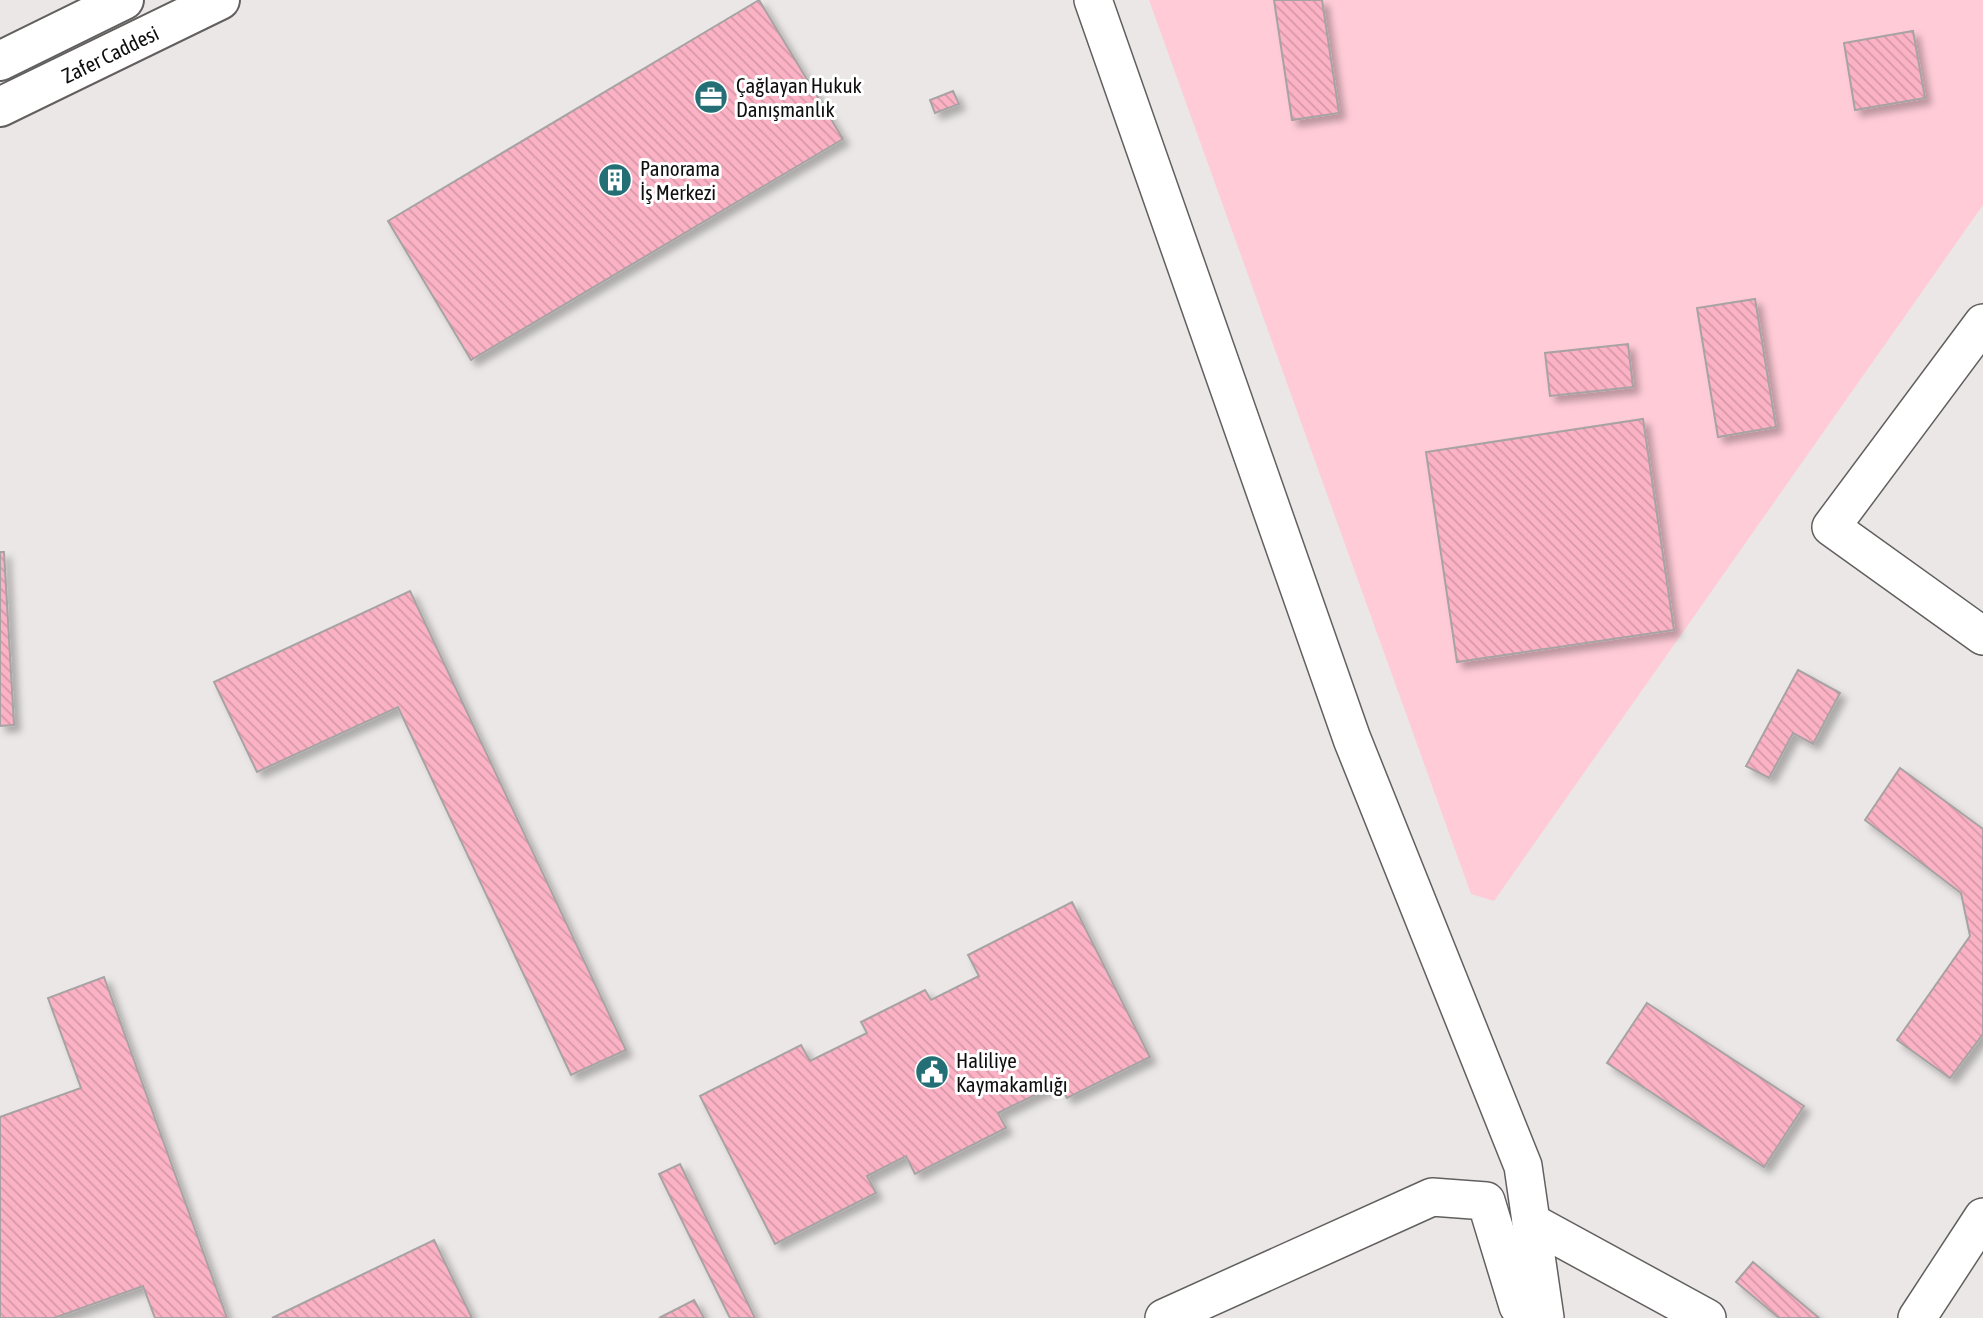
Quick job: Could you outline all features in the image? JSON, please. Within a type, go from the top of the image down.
[{"type":"main road","name":"Zafer Caddesi","points":[[0,61],[124,0]]},
{"type":"main road","name":"Zafer Caddesi","points":[[0,107],[220,0]]},
{"type":"street","points":[[1093,0],[1352,739],[1523,1166],[1545,1318]]},
{"type":"street","points":[[1983,323],[1831,527],[1983,636]]},
{"type":"street","points":[[1164,1318],[1432,1197],[1486,1201],[1518,1306],[1526,1318]]},
{"type":"street","points":[[1917,1318],[1983,1217]]},
{"type":"street","points":[[1531,1222],[1707,1318]]},
{"type":"shaded area","points":[[1149,0],[1983,0],[1983,205],[1494,901],[1471,894]]},
{"type":"building","name":"Panorama İş Merkezi","points":[[759,0],[843,139],[471,360],[388,221]]},
{"type":"building","points":[[1274,0],[1322,0],[1339,113],[1292,120]]},
{"type":"building","points":[[1913,31],[1925,98],[1855,110],[1844,43]]},
{"type":"building","points":[[953,91],[959,104],[935,113],[930,100]]},
{"type":"building","points":[[1755,299],[1776,427],[1718,437],[1697,308]]},
{"type":"building","points":[[1628,344],[1633,387],[1550,396],[1545,353]]},
{"type":"building","points":[[1643,419],[1674,630],[1457,662],[1426,452]]},
{"type":"building","points":[[0,552],[4,552],[14,725],[0,726]]},
{"type":"building","points":[[410,591],[626,1050],[571,1075],[398,707],[257,772],[214,682]]},
{"type":"building","points":[[1798,670],[1840,693],[1813,744],[1793,733],[1769,778],[1746,766]]},
{"type":"building","points":[[1900,768],[1983,829],[1983,1034],[1950,1078],[1897,1040],[1970,936],[1961,893],[1865,820]]},
{"type":"building","name":"Haliliye Kaymakamlığı","points":[[1072,902],[1150,1057],[1067,1098],[1059,1083],[998,1113],[1006,1128],[915,1174],[906,1156],[867,1176],[876,1193],[775,1244],[700,1096],[801,1045],[810,1061],[867,1033],[861,1022],[925,990],[931,1000],[979,976],[968,955]]},
{"type":"building","points":[[104,977],[227,1318],[155,1318],[143,1286],[54,1318],[0,1318],[0,1117],[81,1088],[48,998]]},
{"type":"building","points":[[1647,1003],[1804,1106],[1764,1167],[1607,1063]]},
{"type":"building","points":[[680,1164],[755,1318],[730,1318],[659,1174]]},
{"type":"building","points":[[434,1240],[472,1318],[272,1318]]},
{"type":"building","points":[[1753,1262],[1819,1318],[1779,1318],[1736,1282]]},
{"type":"building","points":[[694,1300],[704,1318],[659,1318]]},
{"type":"place","name":"Çağlayan Hukuk Danışmanlık","points":[[711,97]]},
{"type":"place","name":"Panorama İş Merkezi","points":[[615,180]]},
{"type":"place","name":"Haliliye Kaymakamlığı","points":[[932,1072]]}]
